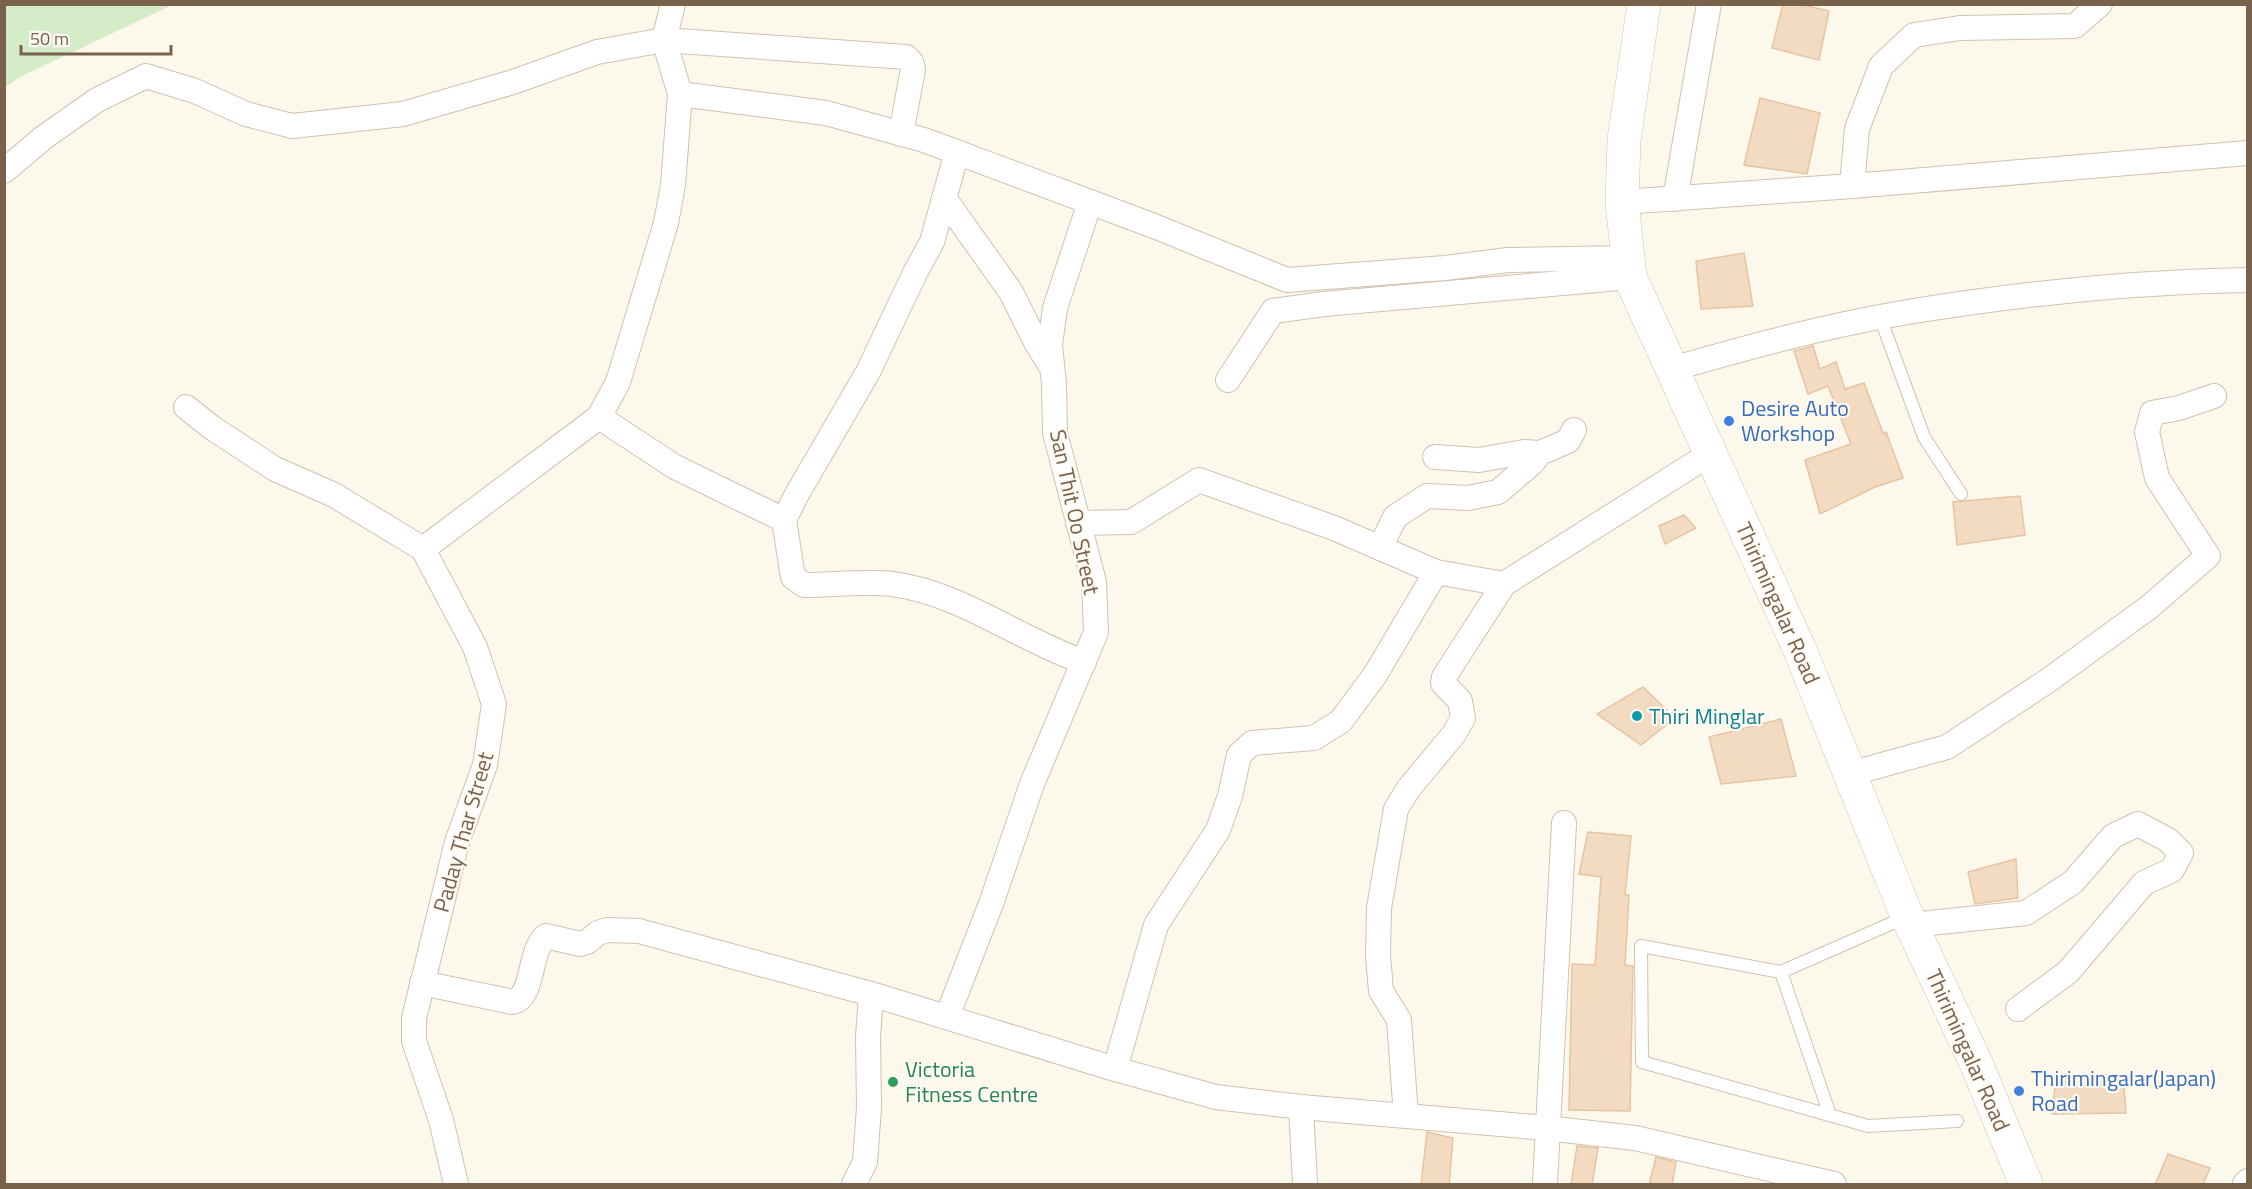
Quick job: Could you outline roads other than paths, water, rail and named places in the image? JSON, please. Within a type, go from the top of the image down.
[{"type":"street","points":[[186,407],[210,427],[275,469],[334,495],[423,549],[599,417],[618,382],[666,223],[673,185],[680,94],[664,40],[673,4]]},
{"type":"street","name":"Thirimingalar Road","points":[[1644,4],[1624,140],[1622,202],[1629,267],[1672,369],[1800,650],[1909,920],[1976,1063],[2026,1185]]},
{"type":"street","points":[[1675,199],[1709,4]]},
{"type":"street","points":[[1852,186],[1857,129],[1881,66],[1914,35],[1960,27],[2075,26],[2100,4]]},
{"type":"street","points":[[4,171],[43,138],[97,100],[146,76],[195,91],[246,114],[292,126],[403,114],[513,82],[597,52],[664,40],[906,57],[913,69],[901,134]]},
{"type":"street","points":[[680,94],[826,113],[901,134],[957,152],[1090,202],[1287,280],[1445,268],[1508,260],[1629,267]]},
{"type":"street","points":[[957,152],[932,242],[868,372],[784,520],[793,577],[804,585],[892,584],[948,598],[1063,655],[1084,662]]},
{"type":"street","points":[[1622,202],[1852,186],[2247,153]]},
{"type":"street","points":[[944,198],[1011,292],[1053,371]]},
{"type":"street","name":"San Thit Oo Street","points":[[947,1017],[992,901],[1032,784],[1096,632],[1094,582],[1055,433],[1050,345],[1055,308],[1090,202]]},
{"type":"street","points":[[1228,380],[1273,311],[1629,267]]},
{"type":"street","points":[[1672,369],[1752,346],[1880,317],[2064,292],[2175,281],[2247,280]]},
{"type":"street","points":[[1849,774],[1947,747],[2046,682],[2148,608],[2208,556],[2157,478],[2148,432],[2152,413],[2179,408],[2214,396]]},
{"type":"street","points":[[599,417],[675,467],[784,520]]},
{"type":"street","points":[[1435,457],[1479,460],[1524,452],[1540,453],[1568,441],[1574,430]]},
{"type":"street","points":[[1380,548],[1395,517],[1426,496],[1468,498],[1498,492],[1532,463],[1540,453]]},
{"type":"street","points":[[1406,1116],[1399,1020],[1381,991],[1378,955],[1379,908],[1396,809],[1409,788],[1454,734],[1463,718],[1460,701],[1443,683],[1444,677],[1504,584],[1710,454]]},
{"type":"street","points":[[1078,523],[1131,522],[1199,480],[1334,528],[1436,572],[1504,584]]},
{"type":"street","name":"Paday Thar Street","points":[[423,549],[475,646],[494,704],[485,765],[457,842],[414,1018],[414,1041],[441,1120],[456,1185]]},
{"type":"street","points":[[1115,1070],[1156,925],[1218,830],[1230,796],[1239,755],[1252,743],[1314,738],[1341,721],[1375,675],[1436,572]]},
{"type":"street","points":[[1545,1185],[1546,1128],[1564,823]]},
{"type":"street","points":[[1909,920],[2026,913],[2073,882],[2113,836],[2138,824],[2168,840],[2181,853],[2172,870],[2144,883],[2068,972],[2018,1009]]},
{"type":"street","points":[[422,983],[513,1002],[518,1001],[524,995],[538,947],[546,936],[580,944],[607,930],[639,931],[871,994],[1115,1070],[1216,1097],[1635,1138],[1834,1185]]},
{"type":"street","points":[[854,1185],[865,1162],[869,1107],[868,1037],[871,994]]},
{"type":"street","points":[[1301,1107],[1305,1185]]},
{"type":"lane","points":[[1880,317],[1924,437],[1961,494]]},
{"type":"lane","points":[[1909,920],[1781,972],[1641,946],[1642,1062],[1868,1126],[1957,1121]]},
{"type":"lane","points":[[1781,972],[1830,1115]]},
{"type":"place","name":"Desire Auto Workshop","points":[[1729,421]]},
{"type":"place","name":"Thiri Minglar","points":[[1637,716]]},
{"type":"place","name":"Victoria Fitness Centre","points":[[893,1082]]},
{"type":"place","name":"Thirimingalar(Japan) Road","points":[[2019,1091]]}]
